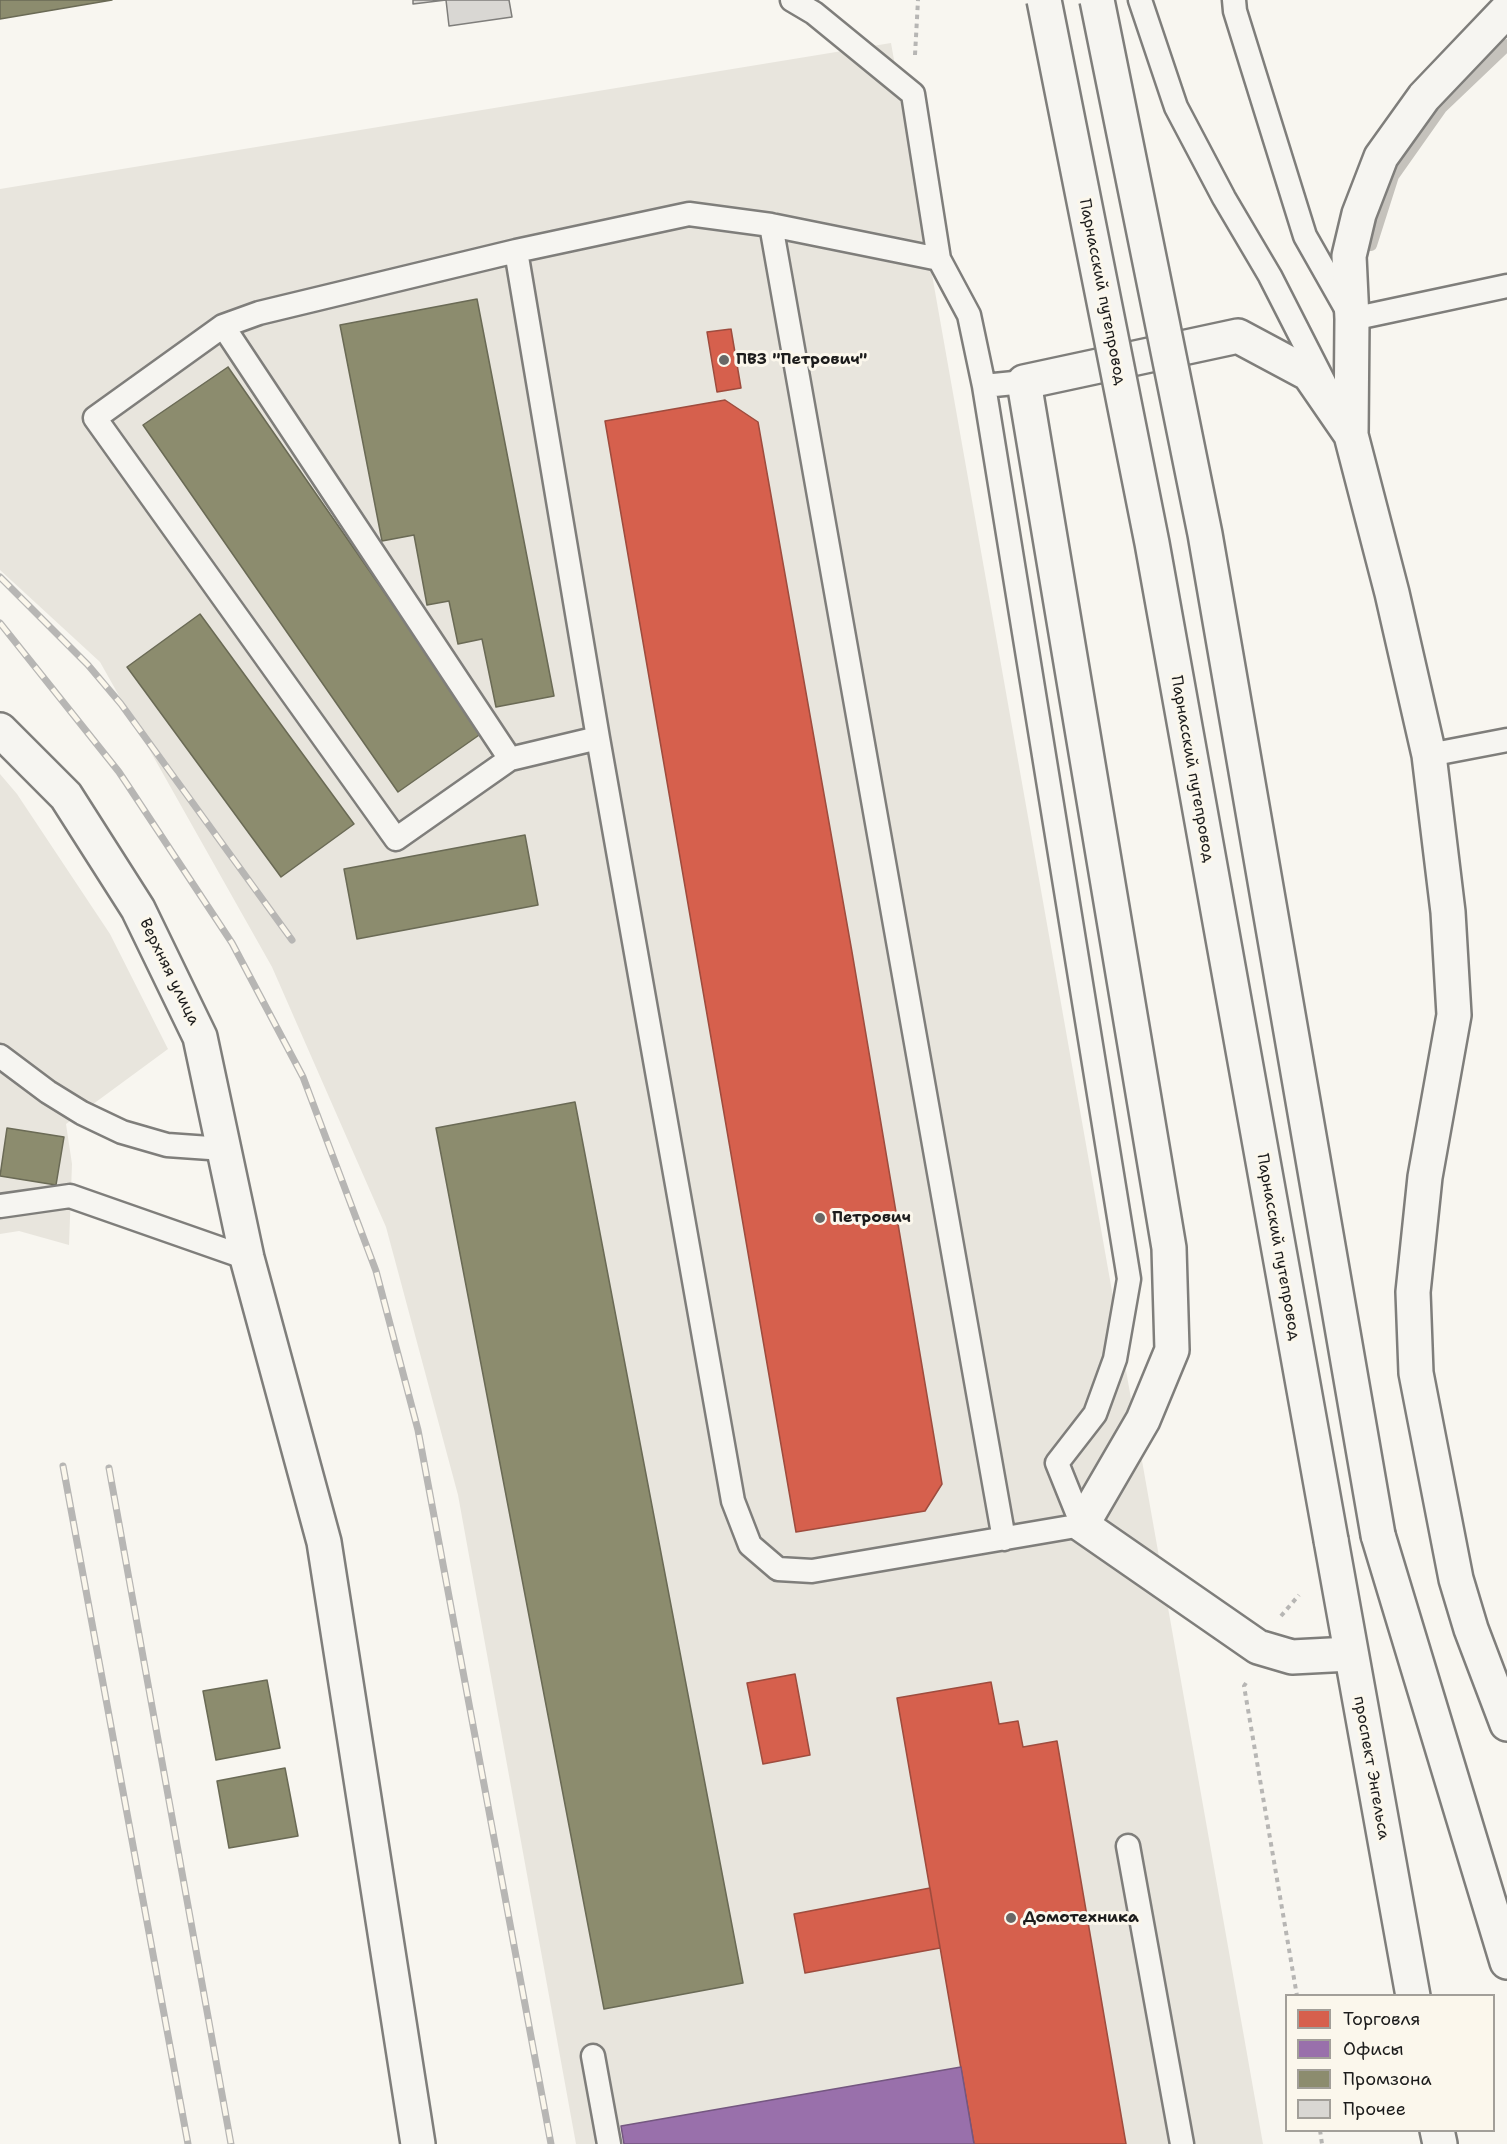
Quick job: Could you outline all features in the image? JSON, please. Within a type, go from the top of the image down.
[{"type":"street","name":"Парнасский путепровод","points":[[1044,0],[1152,543],[1331,1540]]},
{"type":"street","points":[[1097,0],[1205,534],[1378,1535],[1507,1962]]},
{"type":"street","points":[[1507,10],[1424,97],[1381,157],[1359,214],[1348,256],[1352,319],[1351,435],[1392,593],[1429,755],[1448,912],[1454,1015],[1425,1177],[1413,1292],[1416,1373],[1456,1579],[1471,1629],[1507,1724]]},
{"type":"street","points":[[1350,1654],[1292,1657],[1258,1647],[1082,1525],[1143,1420],[1172,1350],[1169,1248],[1024,382],[1238,336],[1309,374],[1351,435]]},
{"type":"street","name":"Верхняя улица","points":[[0,730],[66,796],[138,909],[200,1037],[247,1258],[324,1542],[418,2144]]},
{"type":"street","name":"проспект Энгельса","points":[[1331,1540],[1413,1994]]},
{"type":"lane","points":[[516,251],[598,738],[733,1501],[750,1545],[778,1569],[812,1571],[1082,1525],[1057,1463],[1095,1414],[1115,1359],[1128,1279],[984,386],[969,315],[939,259],[913,94],[814,14],[792,0]]},
{"type":"lane","points":[[1140,0],[1176,106],[1224,198],[1270,276],[1351,435]]},
{"type":"lane","points":[[1234,0],[1235,11],[1305,236],[1352,319],[1507,286]]},
{"type":"lane","points":[[598,738],[510,759],[396,839],[95,418],[223,326],[259,313],[516,251],[689,214],[771,225],[939,259]]},
{"type":"lane","points":[[771,225],[1004,1539]]},
{"type":"lane","points":[[223,326],[510,759]]},
{"type":"lane","points":[[984,386],[1024,382]]},
{"type":"lane","points":[[1429,755],[1507,741]]},
{"type":"lane","points":[[0,1056],[48,1092],[82,1113],[122,1132],[167,1145],[224,1149]]},
{"type":"lane","points":[[0,1206],[70,1196],[247,1258]]},
{"type":"lane","points":[[1128,1846],[1182,2144]]},
{"type":"lane","points":[[594,2056],[609,2144]]},
{"type":"path","points":[[913,94],[918,0]]},
{"type":"path","points":[[1297,1994],[1244,1686],[1258,1647],[1299,1595]]},
{"type":"shaded area","points":[[891,43],[1263,2144],[576,2144],[458,1495],[386,1227],[272,967],[100,662],[0,570],[0,189]]},
{"type":"shaded area","points":[[0,774],[17,794],[110,934],[168,1049],[66,1124],[72,1164],[69,1245],[19,1231],[0,1234]]},
{"type":"building: Торговля","name":"ПВЗ \"Петрович\"","points":[[731,329],[741,388],[717,392],[707,332]]},
{"type":"building: Торговля","name":"Петрович","points":[[725,400],[758,422],[852,952],[942,1484],[925,1511],[796,1532],[605,421]]},
{"type":"building: Торговля","points":[[795,1674],[810,1755],[763,1764],[747,1683]]},
{"type":"building: Торговля","name":"Домотехника","points":[[991,1682],[999,1724],[1018,1721],[1023,1747],[1057,1741],[1126,2144],[974,2144],[897,1698]]},
{"type":"building: Торговля","points":[[930,1888],[940,1948],[805,1973],[794,1914]]},
{"type":"building: Офисы","points":[[961,2067],[974,2144],[624,2144],[621,2126]]},
{"type":"building: Промзона","points":[[0,0],[112,0],[0,19]]},
{"type":"building: Промзона","points":[[477,299],[554,696],[496,707],[482,639],[458,644],[449,601],[427,605],[414,535],[382,541],[340,325]]},
{"type":"building: Промзона","points":[[228,367],[482,733],[398,792],[143,425]]},
{"type":"building: Промзона","points":[[200,614],[354,824],[281,877],[127,667]]},
{"type":"building: Промзона","points":[[525,835],[538,905],[357,939],[344,869]]},
{"type":"building: Промзона","points":[[575,1102],[743,1983],[604,2009],[436,1128]]},
{"type":"building: Промзона","points":[[7,1128],[64,1137],[56,1185],[0,1176]]},
{"type":"building: Промзона","points":[[267,1680],[280,1748],[216,1760],[203,1691]]},
{"type":"building: Промзона","points":[[285,1768],[298,1836],[229,1848],[217,1781]]},
{"type":"building: Прочее","points":[[413,0],[446,0],[413,4]]},
{"type":"building: Прочее","points":[[446,0],[509,0],[512,17],[449,26]]},
{"type":"waterway","points":[[1371,245],[1393,176],[1441,108],[1507,45]]},
{"type":"railway","points":[[0,577],[88,665],[121,704],[292,940]]},
{"type":"railway","points":[[0,623],[119,772],[232,943],[303,1077],[376,1271],[418,1430],[551,2144]]},
{"type":"railway","points":[[63,1466],[188,2144]]},
{"type":"railway","points":[[109,1468],[231,2144]]},
{"type":"place","name":"ПВЗ \"Петрович\"","points":[[724,360]]},
{"type":"place","name":"Петрович","points":[[820,1218]]},
{"type":"place","name":"Домотехника","points":[[1011,1918]]}]
